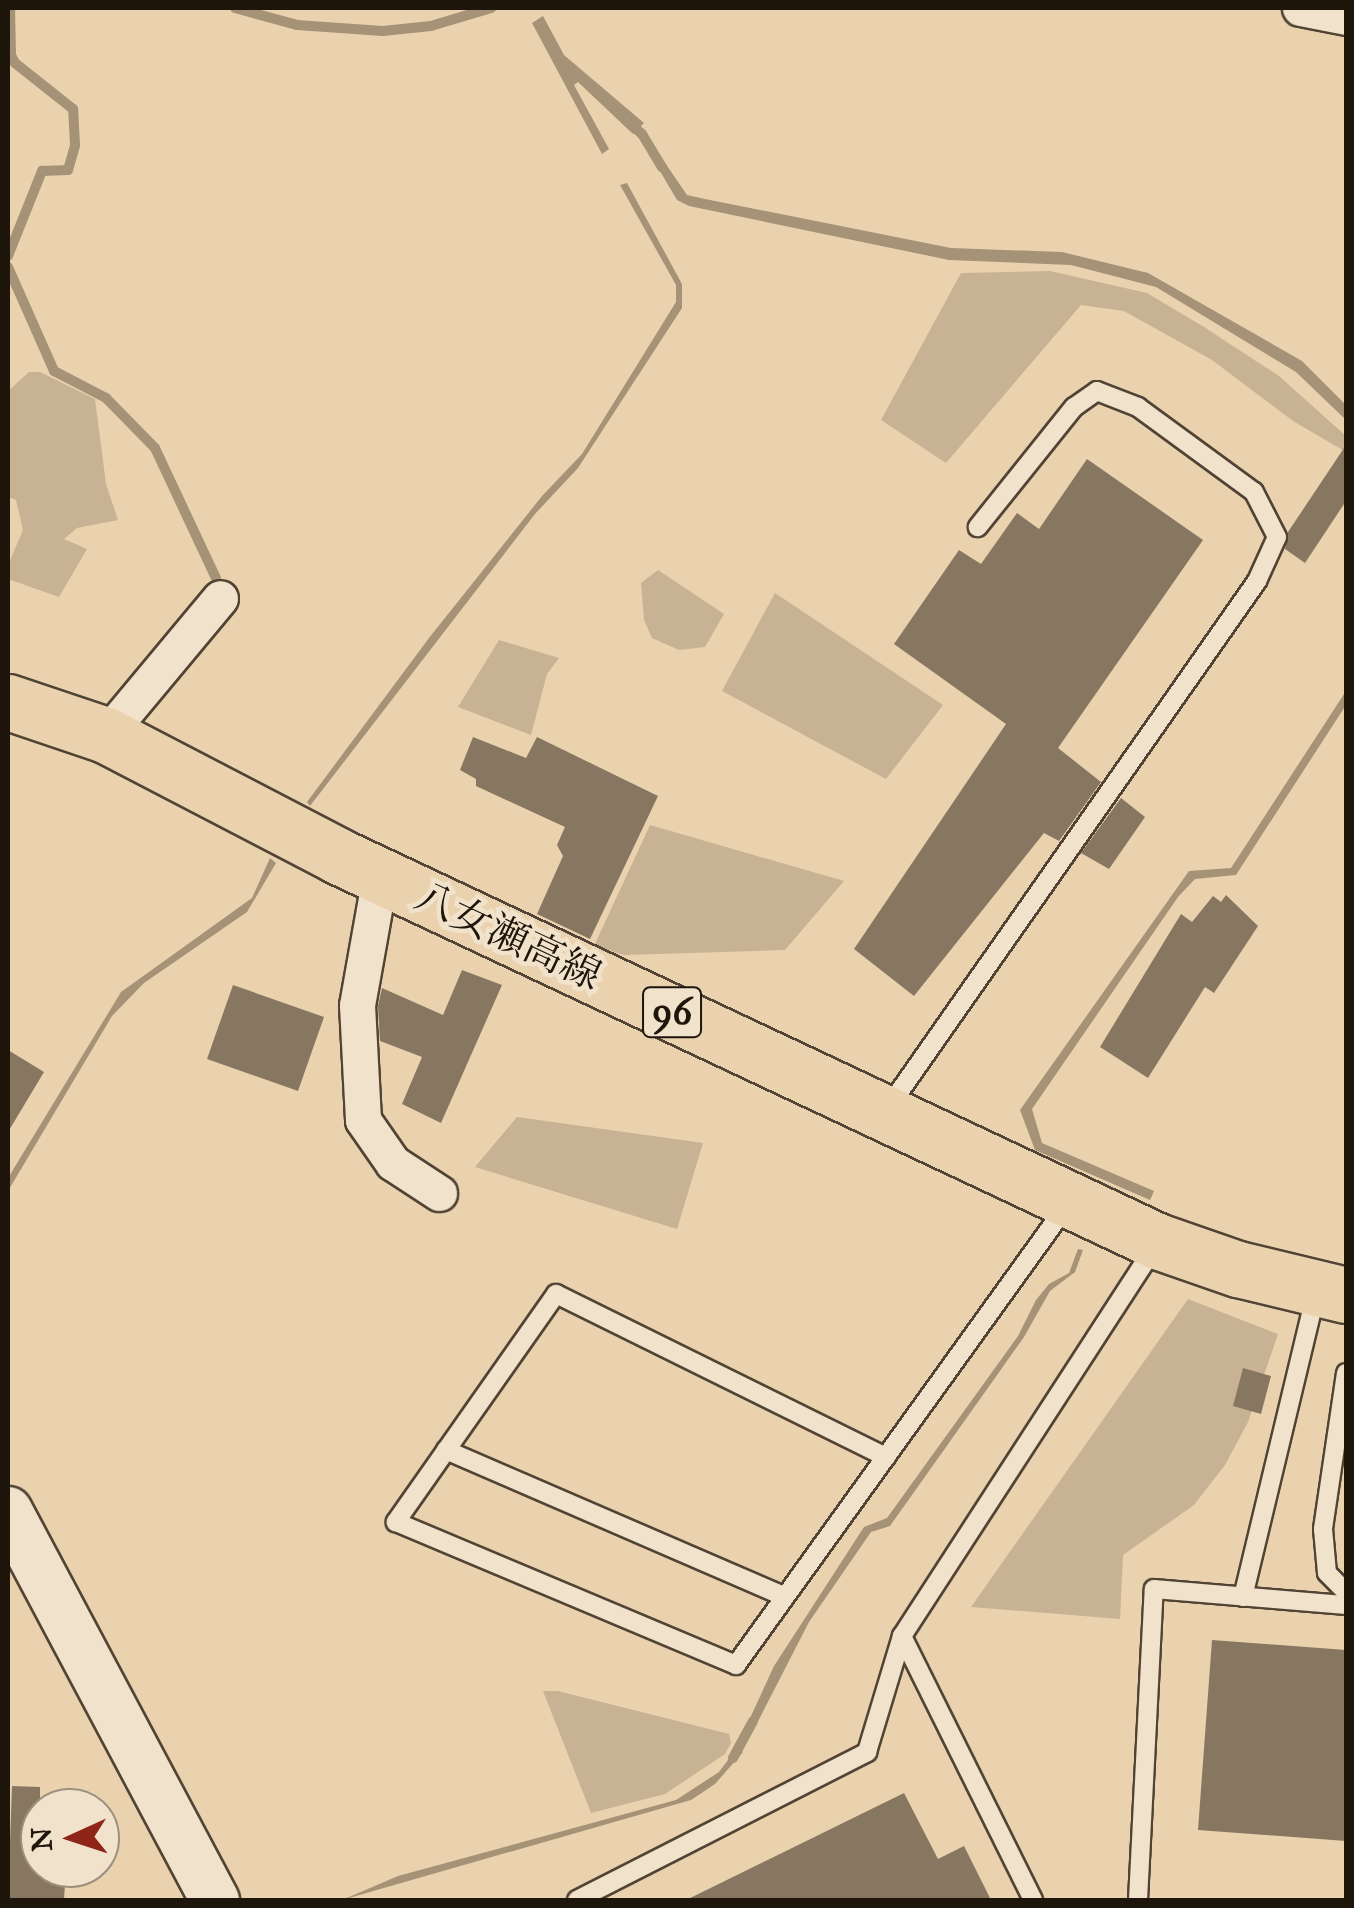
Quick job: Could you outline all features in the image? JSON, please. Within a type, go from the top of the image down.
[{"type":"main road","name":"八女瀬高線","points":[[8,702],[106,735],[380,876],[1157,1241],[1238,1268],[1332,1291]]},
{"type":"street","points":[[1300,8],[1346,17]]},
{"type":"street","points":[[106,735],[220,598]]},
{"type":"street","points":[[380,876],[357,1005],[362,1120],[393,1163],[440,1193]]},
{"type":"street","points":[[8,1511],[216,1900]]},
{"type":"lane","points":[[897,1095],[1257,581],[1277,537],[1254,492],[1138,408],[1097,390],[1074,407],[978,526]]},
{"type":"lane","points":[[886,1457],[556,1294],[396,1522],[736,1666],[785,1597],[886,1457],[1070,1200]]},
{"type":"lane","points":[[576,1900],[868,1752],[902,1636],[1144,1263]]},
{"type":"lane","points":[[1243,1596],[1332,1291]]},
{"type":"lane","points":[[1346,1372],[1323,1529],[1327,1573],[1346,1592]]},
{"type":"lane","points":[[446,1450],[785,1597]]},
{"type":"lane","points":[[1138,1900],[1154,1589],[1346,1605]]},
{"type":"lane","points":[[902,1636],[1033,1900]]},
{"type":"shaded area","points":[[543,16],[564,55],[644,123],[633,134],[578,82],[574,85],[609,149],[602,154],[532,23]]},
{"type":"shaded area","points":[[661,157],[687,195],[951,248],[1062,252],[1148,273],[1302,361],[1346,405],[1346,420],[1296,372],[1156,287],[1071,265],[949,260],[689,206],[677,200],[654,161]]},
{"type":"shaded area","points":[[627,183],[682,284],[682,308],[578,468],[535,514],[310,806],[307,802],[429,638],[542,496],[582,454],[676,302],[676,285],[620,185]]},
{"type":"shaded area","points":[[1050,271],[1147,293],[1204,327],[1279,376],[1346,436],[1346,452],[1293,421],[1212,360],[1124,311],[1081,305],[946,463],[881,420],[961,273]]},
{"type":"shaded area","points":[[29,372],[40,372],[95,399],[106,484],[118,520],[77,528],[64,539],[87,549],[59,597],[8,579],[8,565],[23,530],[16,500],[8,497],[8,391]]},
{"type":"shaded area","points":[[658,570],[724,614],[705,647],[679,650],[652,638],[644,620],[641,583]]},
{"type":"shaded area","points":[[775,593],[943,705],[886,779],[722,691]]},
{"type":"shaded area","points":[[499,640],[559,658],[547,674],[531,735],[458,707]]},
{"type":"shaded area","points":[[1346,691],[1346,705],[1236,875],[1195,879],[1178,897],[1032,1109],[1042,1143],[1154,1191],[1150,1200],[1035,1150],[1020,1110],[1189,871],[1231,868]]},
{"type":"shaded area","points":[[650,825],[844,881],[785,950],[624,955],[594,946]]},
{"type":"shaded area","points":[[270,858],[276,863],[247,912],[144,983],[112,1016],[8,1191],[8,1178],[121,992],[252,898]]},
{"type":"shaded area","points":[[517,1117],[703,1143],[677,1229],[475,1167]]},
{"type":"shaded area","points":[[1078,1249],[1083,1250],[1075,1272],[1050,1291],[1024,1337],[890,1526],[871,1532],[809,1622],[751,1735],[745,1729],[774,1666],[864,1527],[887,1518],[1018,1336],[1036,1300],[1049,1284],[1069,1273]]},
{"type":"shaded area","points":[[1188,1299],[1278,1334],[1248,1422],[1225,1465],[1194,1505],[1123,1555],[1120,1619],[971,1607]]},
{"type":"shaded area","points":[[543,1691],[558,1691],[729,1734],[731,1743],[725,1754],[665,1794],[591,1813]]},
{"type":"shaded area","points":[[737,1748],[743,1752],[715,1784],[691,1800],[342,1900],[398,1876],[676,1800],[719,1772]]},
{"type":"building","points":[[1346,445],[1346,501],[1305,563],[1285,549],[1288,532]]},
{"type":"building","points":[[1087,459],[1203,540],[1058,748],[1101,782],[1059,841],[1044,833],[914,996],[854,949],[1006,724],[894,644],[959,550],[981,564],[1017,513],[1039,529]]},
{"type":"building","points":[[473,737],[526,758],[537,737],[658,796],[590,939],[537,914],[563,856],[557,845],[565,827],[476,786],[476,779],[460,770]]},
{"type":"building","points":[[1121,798],[1145,817],[1109,869],[1081,853]]},
{"type":"building","points":[[1226,895],[1258,926],[1214,993],[1205,987],[1148,1078],[1100,1047],[1181,914],[1192,922],[1213,896],[1221,902]]},
{"type":"building","points":[[462,970],[502,985],[441,1123],[402,1104],[422,1057],[380,1041],[378,1006],[382,988],[443,1015]]},
{"type":"building","points":[[233,985],[324,1017],[298,1091],[207,1059]]},
{"type":"building","points":[[8,1050],[44,1072],[8,1132]]},
{"type":"building","points":[[1243,1368],[1271,1376],[1261,1414],[1233,1406]]},
{"type":"building","points":[[1212,1640],[1346,1650],[1346,1841],[1198,1830]]},
{"type":"building","points":[[12,1786],[40,1787],[20,1788],[20,1888],[65,1888],[64,1900],[8,1900]]},
{"type":"building","points":[[904,1793],[938,1859],[964,1846],[991,1900],[686,1900]]},
{"type":"waterway","points":[[8,256],[42,171],[68,170],[75,145],[73,109],[15,63],[11,55],[10,8]]},
{"type":"waterway","points":[[235,8],[297,25],[383,31],[431,26],[491,8]]},
{"type":"waterway","points":[[627,121],[642,134],[662,167]]},
{"type":"waterway","points":[[8,267],[54,371],[106,398],[155,448],[216,578]]},
{"type":"waterway","points":[[733,1758],[753,1721]]}]
